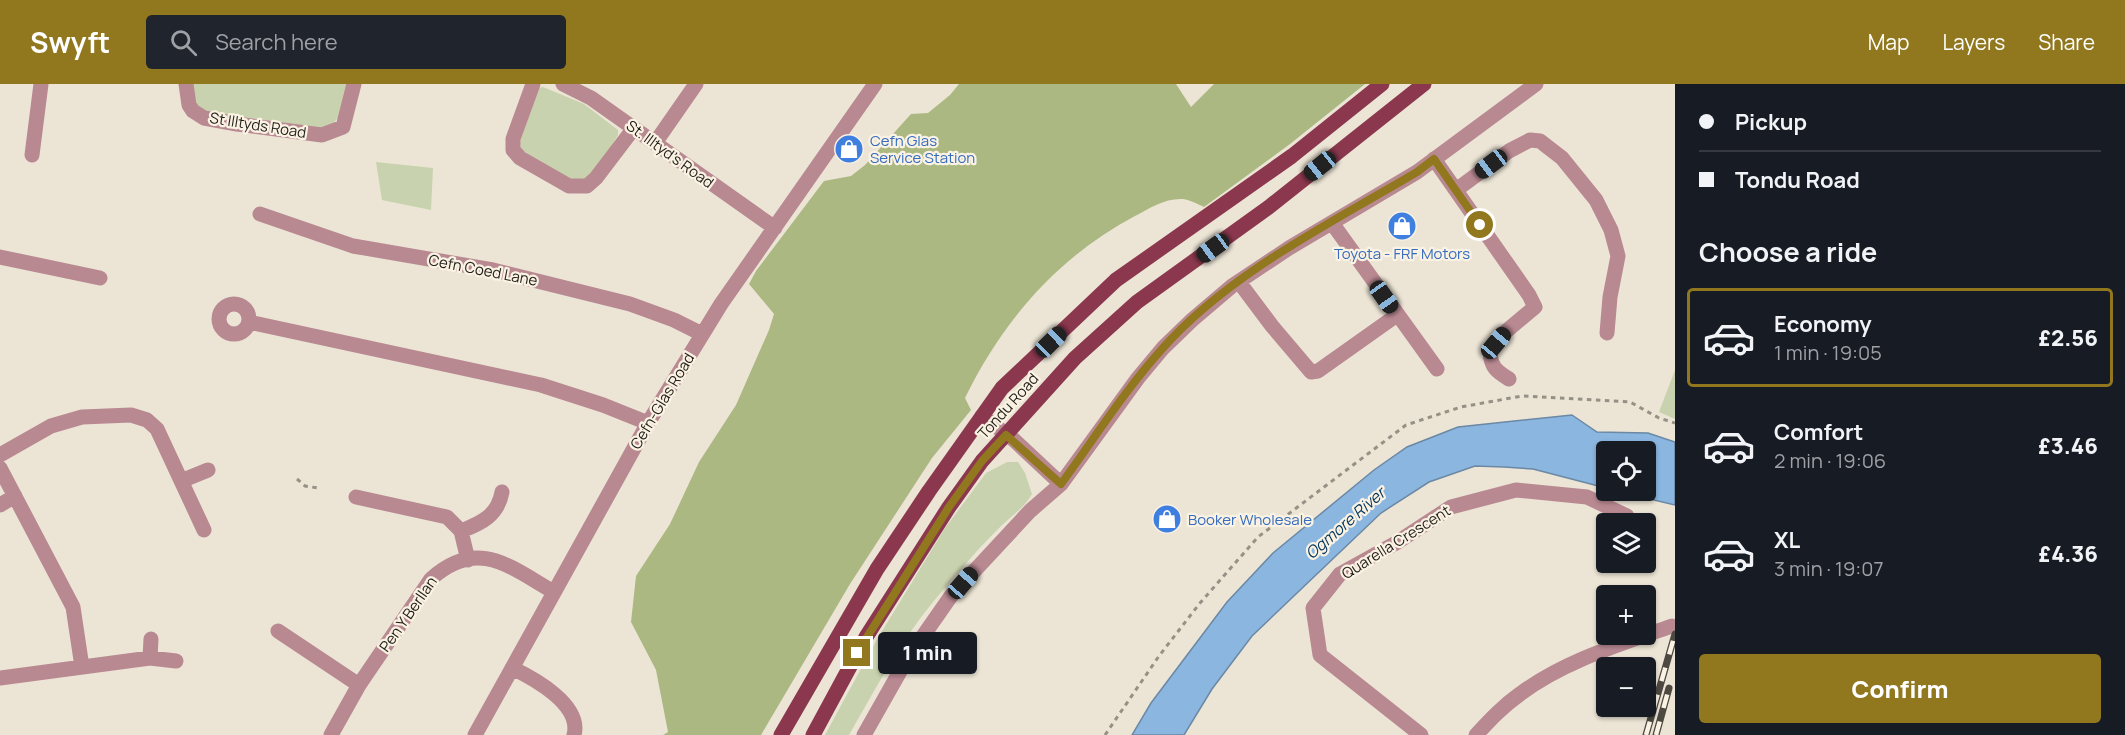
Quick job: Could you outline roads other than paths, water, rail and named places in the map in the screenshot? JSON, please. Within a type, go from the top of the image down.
[{"type":"main road","name":"Tondu Road","points":[[781,735],[877,569],[1002,388],[1116,280],[1292,156],[1382,84]]},
{"type":"main road","name":"Tondu Road","points":[[813,735],[866,637],[911,565],[982,461],[1075,358],[1137,302],[1269,207],[1424,84]]},
{"type":"street","points":[[32,155],[41,84]]},
{"type":"street","name":"St Illtyds Road","points":[[186,84],[189,105],[193,111],[204,118],[322,135],[343,127],[354,84]]},
{"type":"street","points":[[533,84],[513,139],[513,150],[520,158],[569,186],[586,186],[596,178],[634,128]]},
{"type":"street","name":"St. Illtyd's Road","points":[[563,84],[591,98],[775,228]]},
{"type":"street","points":[[655,143],[696,84]]},
{"type":"street","name":"Cefn-Glas Road","points":[[475,735],[648,423],[702,334],[875,84]]},
{"type":"street","points":[[864,735],[907,659],[951,596],[1030,511],[1061,484],[1138,378],[1163,348],[1192,320],[1239,282],[1417,172],[1536,84]]},
{"type":"street","points":[[1456,190],[1509,151],[1530,140],[1540,141],[1562,158],[1596,200],[1611,230],[1616,248],[1618,256],[1610,297],[1607,333]]},
{"type":"street","points":[[1434,159],[1529,295],[1535,307],[1504,333],[1490,352],[1491,363],[1495,370],[1509,379]]},
{"type":"street","name":"Cefn Coed Lane","points":[[260,214],[353,246],[493,270],[630,303],[702,334]]},
{"type":"street","points":[[1332,223],[1437,369]]},
{"type":"street","points":[[0,257],[100,278]]},
{"type":"street","points":[[1239,282],[1311,372],[1318,370],[1397,315]]},
{"type":"street","points":[[249,322],[541,384],[648,423]]},
{"type":"street","points":[[0,455],[51,426],[82,417],[131,415],[147,420],[157,429],[204,530]]},
{"type":"street","points":[[982,416],[1061,484]]},
{"type":"street","points":[[0,468],[73,607],[82,667]]},
{"type":"street","points":[[181,481],[208,470]]},
{"type":"street","name":"Quarella Crescent","points":[[1421,735],[1320,655],[1313,608],[1340,574],[1396,543],[1451,507],[1516,490],[1587,497],[1621,513]]},
{"type":"street","points":[[461,531],[473,527],[493,514],[500,503],[502,492]]},
{"type":"street","points":[[0,505],[15,496]]},
{"type":"street","points":[[356,497],[447,517],[461,531],[468,560]]},
{"type":"street","name":"Pen Y Berllan","points":[[331,735],[359,685],[431,579],[441,570],[468,560],[490,558],[501,561],[555,592]]},
{"type":"street","points":[[1476,735],[1499,710],[1552,674],[1617,646],[1672,626]]},
{"type":"street","points":[[278,631],[359,685]]},
{"type":"street","points":[[150,658],[151,639]]},
{"type":"street","points":[[0,678],[150,658],[176,661]]},
{"type":"street","points":[[512,668],[529,676],[571,710],[575,718],[574,735]]},
{"type":"water","name":"Ogmore River","points":[[1572,415],[1597,432],[1648,433],[1675,442],[1675,505],[1656,500],[1656,441],[1596,441],[1596,485],[1533,469],[1475,466],[1429,482],[1381,513],[1252,636],[1212,689],[1184,735],[1132,735],[1151,703],[1227,602],[1273,553],[1374,470],[1407,447],[1458,427]]},
{"type":"railway","points":[[1646,735],[1675,634]]},
{"type":"railway","points":[[1656,735],[1669,688]]},
{"type":"place","name":"Cefn Glas Service Station","points":[[849,149]]},
{"type":"place","name":"Toyota - FRF Motors","points":[[1402,226]]},
{"type":"place","name":"Booker Wholesale","points":[[1167,519]]}]
